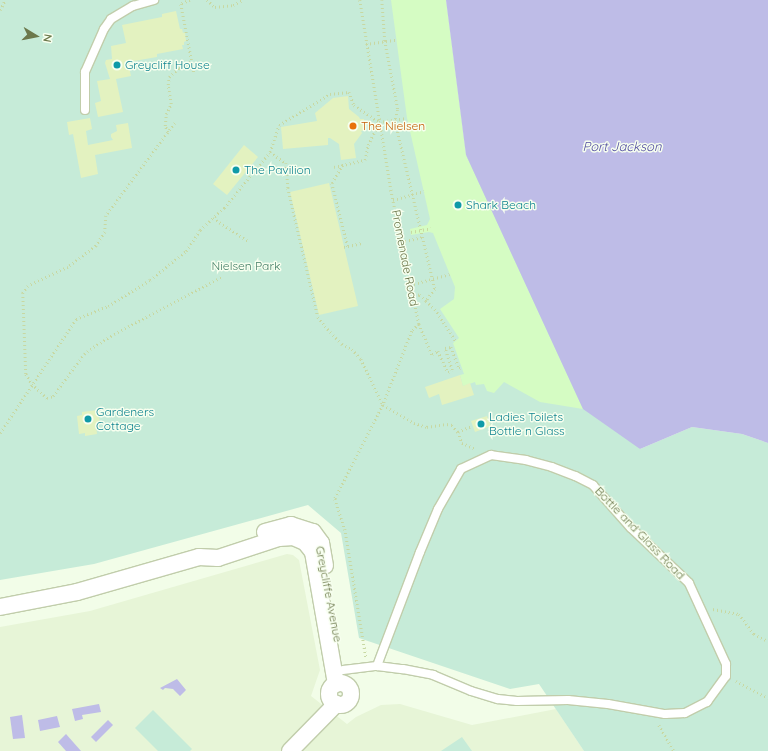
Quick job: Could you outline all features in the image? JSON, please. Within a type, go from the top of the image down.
[{"type":"street","name":"Greycliffe Avenue","points":[[0,607],[77,592],[198,558],[211,548],[291,525],[313,532],[321,543],[341,679],[349,688],[350,696],[346,703],[336,704],[290,751]]},
{"type":"lane","points":[[85,110],[85,72],[104,29],[111,19],[133,6],[154,0]]},
{"type":"lane","name":"Bottle and Glass Road","points":[[377,666],[420,552],[438,509],[461,469],[491,455],[526,460],[552,467],[593,485],[631,528],[689,583],[726,664],[726,676]]},
{"type":"lane","points":[[341,679],[368,667],[377,666],[433,675],[471,691],[498,699],[517,701],[568,700],[608,704],[665,714],[685,713],[707,702],[726,676]]},
{"type":"path","points":[[0,10],[5,0]]},
{"type":"path","points":[[190,0],[181,4],[194,72]]},
{"type":"path","points":[[207,0],[215,7],[233,5],[243,0]]},
{"type":"path","name":"Promenade Road","points":[[360,0],[366,44],[393,200],[419,324],[432,354],[438,351],[448,372],[452,370],[446,348],[451,347],[459,368],[461,367]]},
{"type":"path","points":[[382,0],[385,41],[398,110],[395,120],[435,288],[426,301]]},
{"type":"path","points":[[366,44],[396,40]]},
{"type":"path","points":[[168,132],[165,126],[166,114],[171,104],[168,85],[169,77],[178,68],[192,60]]},
{"type":"path","points":[[0,434],[76,319],[108,306],[150,280],[186,251],[200,230],[213,218],[270,152],[279,125],[330,94],[349,92],[354,106],[379,122],[407,118]]},
{"type":"path","points":[[334,167],[365,160],[368,145],[379,122]]},
{"type":"path","points":[[175,123],[106,216],[105,232],[96,246],[68,267],[28,286],[23,293],[26,374],[32,384],[46,398],[53,396],[90,348],[223,276]]},
{"type":"path","points":[[270,152],[286,163],[288,188],[318,316],[342,344],[352,349],[360,359],[383,405],[414,423],[427,427],[452,425],[458,432],[462,443]]},
{"type":"path","points":[[343,165],[332,183],[346,247],[362,244]]},
{"type":"path","points":[[393,200],[424,191]]},
{"type":"path","points":[[213,218],[248,241]]},
{"type":"path","points":[[411,232],[431,228]]},
{"type":"path","points":[[401,242],[423,237]]},
{"type":"path","points":[[410,284],[450,274]]},
{"type":"path","points":[[412,296],[419,295],[435,310],[456,341]]},
{"type":"path","points":[[368,667],[346,529],[335,499],[383,405],[412,331],[419,324]]},
{"type":"path","points":[[458,432],[471,426]]},
{"type":"path","points":[[700,606],[740,614],[754,634],[768,641]]},
{"type":"path","points":[[726,676],[768,698]]},
{"type":"path","points":[[652,712],[674,751]]},
{"type":"shaded area","points":[[287,554],[293,555],[299,560],[320,670],[311,696],[347,724],[356,717],[381,705],[400,704],[472,725],[556,709],[584,751],[0,751],[0,627],[90,611]]},
{"type":"green space","name":"Nielsen Park","points":[[0,0],[446,0],[466,155],[640,449],[692,427],[742,434],[768,443],[768,751],[584,751],[539,684],[510,689],[359,638],[341,533],[308,505],[94,564],[0,580]]},
{"type":"green space","points":[[153,710],[192,749],[190,751],[158,751],[135,728]]},
{"type":"green space","points":[[462,737],[472,751],[441,751]]},
{"type":"sand","name":"Shark Beach","points":[[391,0],[446,0],[466,155],[583,409],[540,402],[504,382],[494,393],[487,391],[484,384],[476,385],[475,382],[463,386],[460,375],[464,374],[453,343],[459,338],[440,309],[454,299],[455,287],[433,233],[429,232],[411,235],[410,229],[427,225],[430,219],[407,118]]},
{"type":"water","name":"Port Jackson","points":[[446,0],[768,0],[768,443],[742,434],[692,427],[640,449],[583,409],[466,155]]},
{"type":"water","points":[[177,679],[186,690],[180,696],[173,689],[165,688],[163,690],[160,688]]},
{"type":"water","points":[[99,704],[101,712],[82,715],[83,719],[75,721],[72,709]]},
{"type":"water","points":[[22,715],[25,738],[13,739],[10,717]]},
{"type":"water","points":[[57,716],[60,727],[40,731],[38,720]]},
{"type":"water","points":[[108,720],[113,725],[96,742],[91,737]]},
{"type":"water","points":[[66,734],[81,751],[66,751],[58,742]]},
{"type":"building","name":"Greycliff House","points":[[176,11],[180,29],[182,29],[183,33],[185,32],[186,41],[184,42],[184,45],[182,45],[183,49],[157,54],[157,57],[128,62],[131,76],[116,79],[123,112],[98,117],[95,103],[101,101],[97,81],[110,79],[105,63],[106,60],[112,59],[111,46],[126,43],[122,25],[162,17],[162,14]]},
{"type":"building","points":[[348,96],[349,109],[360,119],[364,119],[366,130],[361,131],[362,133],[354,144],[356,158],[341,160],[339,144],[330,138],[328,138],[328,145],[283,149],[281,127],[317,121],[315,113],[333,98]]},
{"type":"building","points":[[90,118],[92,129],[86,131],[88,145],[113,140],[111,134],[117,131],[116,125],[128,123],[132,148],[95,155],[98,174],[81,178],[73,134],[69,135],[67,122]]},
{"type":"building","name":"The Pavilion","points":[[244,145],[258,157],[227,195],[213,184]]},
{"type":"building","points":[[329,183],[358,306],[319,315],[290,192]]},
{"type":"building","points":[[460,375],[463,386],[470,383],[474,395],[442,405],[439,394],[429,398],[425,387]]},
{"type":"building","name":"Gardeners Cottage","points":[[98,410],[100,423],[96,424],[97,434],[85,436],[85,433],[79,434],[77,416],[82,415],[82,412]]},
{"type":"building","name":"Ladies Toilets Bottle n Glass","points":[[487,416],[491,426],[475,432],[471,421]]},
{"type":"place","name":"Greycliff House","points":[[117,65]]},
{"type":"place","name":"The Nielsen","points":[[353,126]]},
{"type":"place","name":"The Pavilion","points":[[236,170]]},
{"type":"place","name":"Shark Beach","points":[[458,205]]},
{"type":"place","name":"Gardeners Cottage","points":[[88,419]]},
{"type":"place","name":"Ladies Toilets Bottle n Glass","points":[[481,424]]}]
